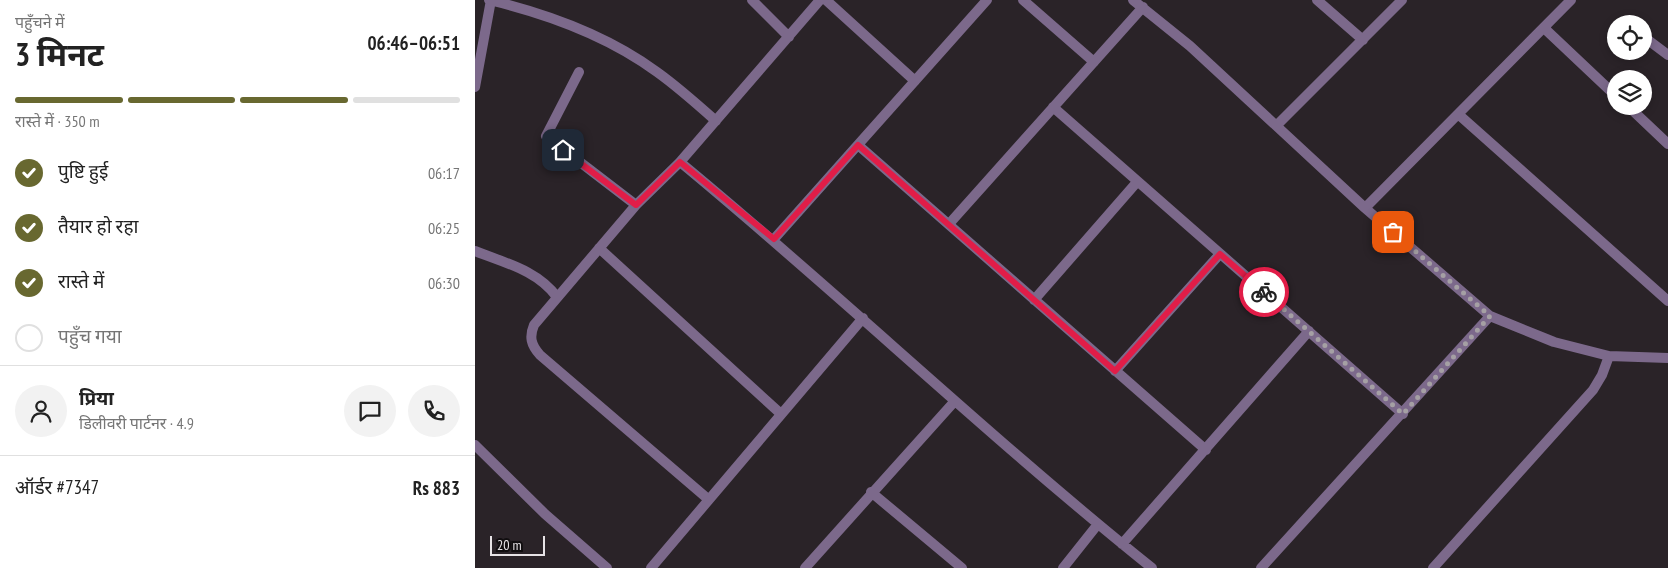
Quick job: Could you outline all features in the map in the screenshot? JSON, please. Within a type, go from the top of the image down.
[{"type":"street","points":[[475,87],[490,0],[555,19],[608,41],[657,71],[716,121]]},
{"type":"street","points":[[752,0],[789,37]]},
{"type":"street","points":[[708,499],[540,355],[533,346],[530,334],[534,325],[557,296],[636,205],[680,162],[820,0]]},
{"type":"street","points":[[826,0],[915,81]]},
{"type":"street","points":[[774,239],[987,0]]},
{"type":"street","points":[[1023,0],[1094,62]]},
{"type":"street","points":[[1133,0],[1190,46],[1365,208],[1490,316],[1554,342],[1609,356],[1668,358]]},
{"type":"street","points":[[1317,0],[1363,40]]},
{"type":"street","points":[[1277,125],[1402,0]]},
{"type":"street","points":[[1365,208],[1571,0]]},
{"type":"street","points":[[949,224],[1143,8]]},
{"type":"street","points":[[1543,28],[1607,88]]},
{"type":"street","points":[[1652,43],[1668,55]]},
{"type":"street","points":[[579,72],[546,136],[636,205]]},
{"type":"street","points":[[1053,108],[1403,414]]},
{"type":"street","points":[[1458,114],[1668,301]]},
{"type":"street","points":[[1637,115],[1668,144]]},
{"type":"street","points":[[858,145],[1205,450]]},
{"type":"street","points":[[680,162],[774,239],[954,402],[1152,568]]},
{"type":"street","points":[[1034,300],[1137,182]]},
{"type":"street","points":[[599,248],[781,414]]},
{"type":"street","points":[[475,251],[530,272],[542,279],[557,296]]},
{"type":"street","points":[[1115,371],[1220,254]]},
{"type":"street","points":[[1261,568],[1403,414],[1490,316]]},
{"type":"street","points":[[651,568],[863,318]]},
{"type":"street","points":[[1122,544],[1309,331]]},
{"type":"street","points":[[1433,568],[1593,390],[1609,356]]},
{"type":"street","points":[[805,568],[871,492],[954,402]]},
{"type":"street","points":[[475,445],[545,514],[607,568]]},
{"type":"street","points":[[871,492],[962,568]]},
{"type":"street","points":[[1063,568],[1098,524]]},
{"type":"way so far","points":[[1264,292],[1403,414],[1490,316],[1393,232]]},
{"type":"route","points":[[563,150],[636,205],[680,162],[774,239],[858,145],[1115,371],[1220,254],[1264,292]]}]
